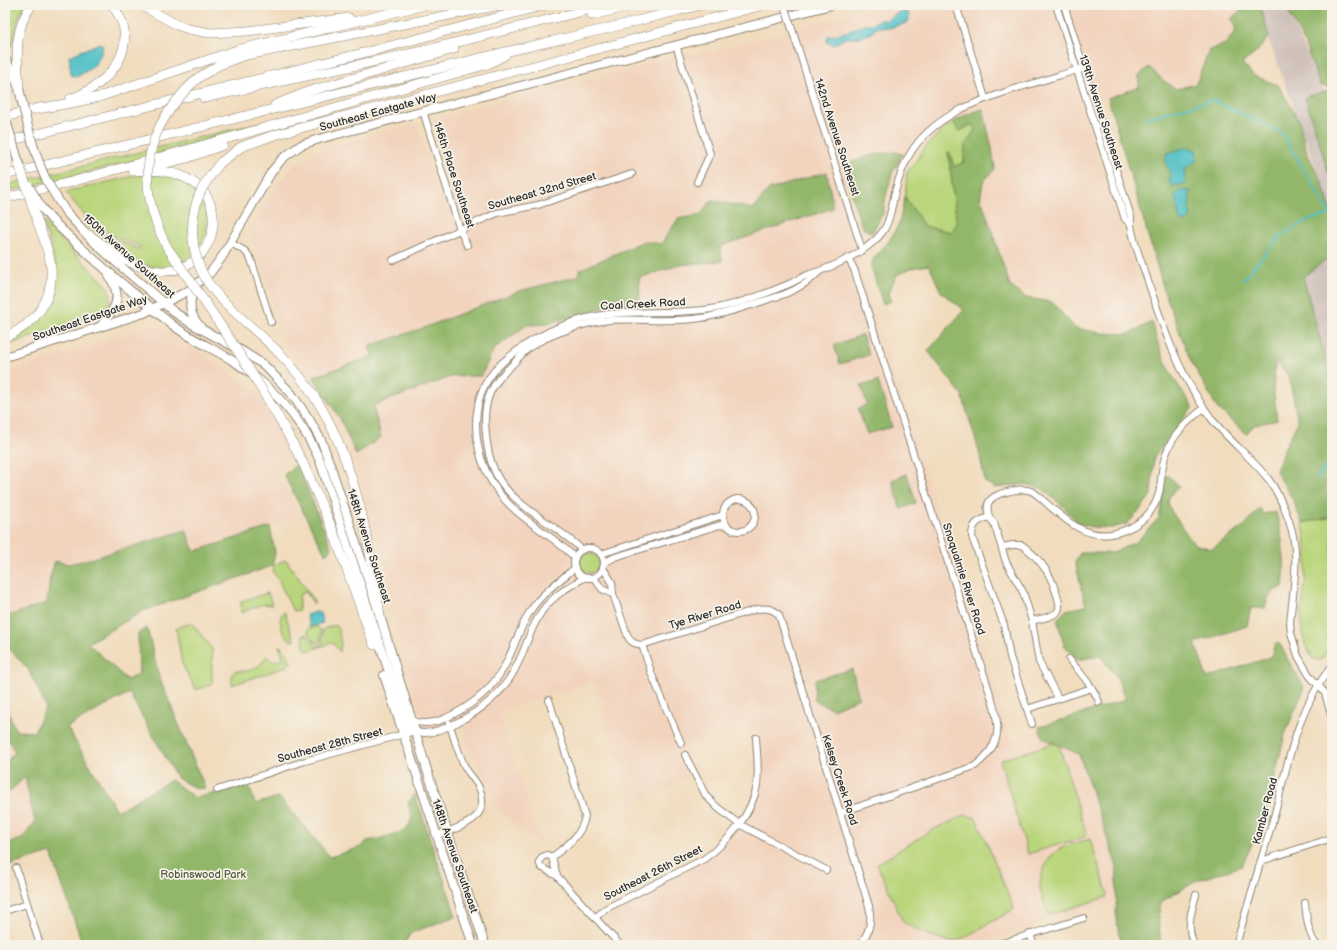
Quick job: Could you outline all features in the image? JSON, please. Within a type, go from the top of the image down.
[{"type":"highway","points":[[19,88],[17,59],[18,41],[24,19],[32,5]]},
{"type":"highway","points":[[5,117],[78,96],[104,80],[120,59],[123,48],[124,37],[120,16],[112,5]]},
{"type":"highway","points":[[141,5],[176,25],[194,31],[210,33],[247,31],[398,11]]},
{"type":"highway","points":[[37,109],[99,97],[237,50],[424,5]]},
{"type":"highway","points":[[374,645],[332,528],[304,463],[259,384],[167,247],[160,234],[152,212],[148,190],[148,166],[156,134],[165,115],[186,89],[198,78],[219,65],[242,56],[500,5]]},
{"type":"highway","points":[[83,124],[545,5]]},
{"type":"highway","points":[[5,142],[374,62],[608,5]]},
{"type":"highway","points":[[258,113],[310,91],[437,54],[635,5]]},
{"type":"highway","points":[[5,175],[701,5]]},
{"type":"highway","points":[[380,616],[373,564],[354,487],[338,441],[327,417],[307,385],[280,354],[214,292],[199,267],[193,238],[194,216],[200,192],[220,163],[241,147],[274,135],[763,5]]},
{"type":"highway","points":[[71,182],[133,171],[187,158],[319,113],[488,64],[518,49]]},
{"type":"highway","points":[[5,198],[71,182],[266,126],[319,113]]},
{"type":"highway","points":[[5,337],[15,333],[29,324],[45,303],[52,276],[51,266],[19,164]]},
{"type":"highway","points":[[84,232],[131,263],[145,269],[156,271],[172,270],[185,266],[201,255],[212,237],[213,227],[211,207],[202,190],[191,180],[172,172],[158,170],[133,171]]},
{"type":"main road","name":"Southeast Eastgate Way","points":[[5,357],[144,313],[188,291],[198,284],[210,273],[231,243],[272,172],[283,158],[301,145],[318,139],[424,111],[831,5]]},
{"type":"main road","name":"150th Avenue Southeast","points":[[5,58],[19,88],[37,159],[49,185],[66,212],[84,232],[117,263],[164,303],[192,324],[254,358],[278,379]]},
{"type":"main road","name":"150th Avenue Southeast","points":[[5,117],[19,164],[35,197],[51,219],[101,266],[184,333],[235,362],[265,384]]},
{"type":"main road","points":[[100,328],[112,313],[116,305],[117,298],[114,284],[101,266]]},
{"type":"main road","points":[[198,284],[192,293],[190,301],[191,313],[198,325],[210,334]]},
{"type":"main road","name":"148th Avenue Southeast","points":[[278,379],[299,403],[322,442],[380,616],[415,732],[485,945]]},
{"type":"main road","name":"148th Avenue Southeast","points":[[265,384],[290,410],[314,446],[326,477],[369,614],[405,721],[408,727],[415,732]]},
{"type":"main road","name":"148th Avenue Southeast","points":[[369,614],[374,645],[422,792],[438,835],[473,945]]},
{"type":"street","name":"142nd Avenue Southeast","points":[[784,5],[862,250]]},
{"type":"street","points":[[956,5],[985,98]]},
{"type":"street","name":"139th Avenue Southeast","points":[[1056,5],[1125,219],[1130,224]]},
{"type":"street","name":"139th Avenue Southeast","points":[[1064,5],[1131,217],[1130,224],[1169,344],[1187,382],[1204,408],[1268,479],[1283,505],[1290,522],[1295,549],[1295,575],[1290,623],[1291,633],[1302,665],[1325,693],[1331,715]]},
{"type":"street","points":[[676,45],[710,154],[697,182]]},
{"type":"street","points":[[862,250],[875,240],[885,229],[901,172],[913,149],[929,131],[949,116],[985,98],[1084,68]]},
{"type":"street","name":"146th Place Southeast","points":[[424,111],[460,230],[467,245]]},
{"type":"street","name":"Southeast 32nd Street","points":[[393,260],[497,213],[538,205],[632,174]]},
{"type":"street","points":[[231,243],[245,251],[251,258],[271,322]]},
{"type":"street","name":"Coal Creek Road","points":[[582,550],[572,540],[521,504],[502,484],[497,476],[489,455],[485,411],[486,403],[495,383],[504,372],[531,347],[546,339],[574,328],[610,320],[673,320],[717,315],[794,290],[818,273],[862,250]]},
{"type":"street","name":"Snoqualmie River Road","points":[[840,812],[975,766],[990,750],[996,738],[998,727],[997,717],[985,678],[854,269],[848,258]]},
{"type":"street","name":"Coal Creek Road","points":[[575,558],[566,548],[529,523],[512,508],[498,492],[485,468],[478,448],[476,436],[476,414],[478,402],[484,387],[496,368],[529,342],[559,327],[580,320],[609,314],[675,313],[716,308],[783,287],[811,274],[818,273]]},
{"type":"street","points":[[1058,698],[1039,662],[1032,621],[1023,592],[1006,562],[994,523],[989,517],[987,506],[988,502],[994,497],[1017,490],[1026,490],[1035,493],[1073,525],[1089,533],[1112,534],[1136,525],[1151,511],[1156,501],[1164,460],[1170,444],[1183,426],[1204,408]]},
{"type":"street","points":[[723,515],[601,554],[592,549],[582,550],[575,558],[575,568],[580,576],[584,578],[594,578],[598,576],[604,566],[614,558],[720,525],[727,526],[734,530],[746,530],[754,522],[756,516],[755,510],[750,502],[736,499],[725,507],[723,515],[727,526]]},
{"type":"street","points":[[989,517],[978,520],[972,529],[972,537],[1004,625],[1010,657],[1032,724]]},
{"type":"street","points":[[1002,547],[1022,545],[1046,570],[1052,582],[1060,605],[1058,611],[1054,614],[1032,621]]},
{"type":"street","points":[[601,554],[604,566],[612,582],[613,594],[628,637],[632,642],[642,645],[652,675],[681,743]]},
{"type":"street","points":[[412,720],[428,723],[447,717],[472,704],[492,687],[505,666],[525,619],[548,590],[575,568]]},
{"type":"street","name":"Southeast 28th Street","points":[[217,790],[305,761],[415,732],[424,733],[450,726],[475,713],[499,693],[513,673],[531,631],[543,610],[558,594],[584,578]]},
{"type":"street","points":[[594,578],[602,589],[613,594]]},
{"type":"street","name":"Tye River Road","points":[[642,645],[757,609],[772,609],[776,611],[781,619]]},
{"type":"street","name":"Kelsey Creek Road","points":[[781,619],[871,915],[869,930],[859,945]]},
{"type":"street","points":[[1069,659],[1092,688],[1099,702]]},
{"type":"street","points":[[1318,685],[1332,666]]},
{"type":"street","name":"Kamber Road","points":[[1236,945],[1293,747],[1304,713],[1318,685]]},
{"type":"street","points":[[1027,709],[1092,688]]},
{"type":"street","points":[[549,700],[585,816],[579,833],[574,840],[552,857]]},
{"type":"street","points":[[438,835],[468,824],[480,812],[482,801],[481,791],[465,767],[447,717]]},
{"type":"street","name":"Southeast 26th Street","points":[[595,918],[605,909],[704,859],[724,842],[739,824],[753,799],[757,784],[758,760],[756,738]]},
{"type":"street","points":[[685,755],[706,796],[718,808],[739,824],[826,870]]},
{"type":"street","points":[[1261,861],[1332,838]]},
{"type":"street","points":[[552,857],[544,855],[540,859],[540,864],[543,869],[557,876],[620,945]]},
{"type":"street","points":[[552,857],[557,876]]},
{"type":"street","points":[[16,868],[40,945]]},
{"type":"street","points":[[1194,945],[1190,934],[1189,922],[1196,895]]},
{"type":"street","points":[[1305,903],[1306,915],[1311,934],[1317,945]]},
{"type":"street","points":[[5,911],[27,904]]},
{"type":"street","points":[[996,945],[1084,918]]},
{"type":"street","points":[[1030,934],[1034,945]]},
{"type":"shaded area","points":[[883,5],[1243,5],[1236,30],[1226,44],[1209,50],[1196,84],[1176,89],[1164,81],[1139,87],[1097,101],[1089,75],[1068,81],[1074,83],[1151,321],[1111,332],[1086,321],[1065,308],[1057,288],[1024,290],[1010,285],[983,200],[985,182],[997,170],[983,108],[903,154],[894,152],[872,155],[852,162],[838,200],[1011,739],[1200,680],[1254,858],[972,945],[633,945],[602,911],[704,859],[739,824],[757,784],[756,738],[744,722],[683,748],[695,776],[631,804],[594,681],[499,712],[542,848],[493,804],[491,785],[475,763],[468,749],[463,733],[465,728],[474,721],[427,736],[404,663],[386,569],[350,448],[333,411],[287,350],[250,230],[276,185],[295,164],[318,150],[414,124],[417,125],[437,190],[454,185],[434,120],[477,107],[686,54],[713,51]]},
{"type":"shaded area","points":[[1256,5],[1285,5],[1327,98],[1332,89],[1332,211]]},
{"type":"shaded area","points":[[1332,255],[1332,383],[1303,276]]},
{"type":"shaded area","points":[[152,325],[202,353],[260,394],[292,453],[275,473],[288,492],[300,516],[196,551],[193,549],[186,530],[94,558],[69,564],[55,561],[50,578],[47,603],[5,617],[5,374]]},
{"type":"shaded area","points":[[5,687],[52,848],[5,863]]},
{"type":"green space","points":[[5,5],[26,5],[20,14],[11,47],[5,30]]},
{"type":"green space","points":[[1243,5],[1260,5],[1269,37],[1255,54],[1242,63],[1254,76],[1278,85],[1299,120],[1307,153],[1322,182],[1332,213],[1332,255],[1303,277],[1332,383],[1332,482],[1325,481],[1332,517],[1302,523],[1293,500],[1276,471],[1284,449],[1298,422],[1289,376],[1276,361],[1273,385],[1277,420],[1254,425],[1246,434],[1217,408],[1189,357],[1164,290],[1108,98],[1139,87],[1139,75],[1149,67],[1164,81],[1176,89],[1196,84],[1209,50],[1226,44],[1236,30],[1231,19],[1243,7]]},
{"type":"green space","points":[[1285,5],[1332,5],[1332,89],[1320,85],[1305,44]]},
{"type":"green space","points":[[1332,90],[1332,184],[1305,97]]},
{"type":"green space","points":[[983,109],[995,169],[983,182],[980,201],[982,201],[1010,286],[1026,298],[1052,302],[1075,328],[1101,333],[1128,334],[1152,322],[1165,362],[1192,406],[1154,457],[1151,495],[1127,524],[1111,528],[1092,527],[1078,523],[1063,506],[1041,488],[1025,484],[995,488],[985,482],[979,451],[962,395],[928,351],[964,310],[941,292],[929,265],[911,268],[897,275],[888,293],[891,301],[883,304],[871,267],[874,258],[889,241],[899,224],[905,197],[924,226],[952,232],[957,223],[948,152],[950,153],[954,167],[964,162],[965,145],[976,129],[972,124],[960,131],[953,122],[968,114]]},
{"type":"green space","points":[[953,122],[960,131],[972,124],[976,129],[965,145],[964,162],[954,167],[950,153],[948,152],[957,223],[952,232],[924,226],[905,197],[907,172],[928,144]]},
{"type":"green space","points":[[258,123],[258,125],[122,164],[5,192],[5,185]]},
{"type":"green space","points":[[894,152],[903,154],[893,171],[886,195],[883,213],[872,233],[862,227],[848,184],[852,162],[872,155]]},
{"type":"green space","points":[[827,172],[833,208],[721,246],[722,261],[680,265],[639,278],[640,303],[608,306],[547,324],[527,325],[494,349],[481,376],[453,376],[373,406],[381,437],[356,455],[340,418],[313,377],[373,356],[369,346],[426,327],[519,291],[578,276],[579,270],[644,241],[661,244],[678,219],[700,215],[712,200],[753,209],[768,190]]},
{"type":"green space","points":[[137,175],[160,175],[182,181],[193,188],[205,207],[208,218],[207,229],[203,240],[197,250],[180,263],[166,267],[153,267],[126,255],[100,237],[88,226],[86,222],[105,235],[139,249],[140,246],[106,232],[83,213],[66,192]]},
{"type":"green space","points":[[42,222],[46,224],[107,286],[110,294],[110,301],[100,313],[5,346],[5,342],[17,337],[38,321],[51,299],[56,274],[51,246]]},
{"type":"green space","points":[[862,335],[869,355],[840,364],[834,345]]},
{"type":"green space","points":[[878,381],[892,427],[867,434],[858,409],[867,404],[861,386]]},
{"type":"green space","points":[[297,464],[332,549],[325,554],[284,475]]},
{"type":"green space","points":[[907,474],[916,503],[901,509],[892,480]]},
{"type":"green space","points":[[1168,475],[1179,486],[1169,497],[1168,502],[1171,511],[1194,544],[1212,549],[1245,525],[1260,508],[1262,514],[1276,512],[1280,531],[1284,559],[1283,587],[1271,594],[1265,608],[1251,608],[1247,626],[1195,643],[1207,678],[1271,657],[1275,644],[1280,644],[1303,685],[1303,691],[1285,734],[1266,812],[1242,866],[1198,880],[1161,902],[1158,918],[1161,945],[1122,945],[1116,920],[1117,867],[1079,754],[1043,738],[1039,727],[1125,700],[1117,677],[1100,656],[1078,660],[1064,645],[1057,619],[1066,610],[1086,606],[1075,562],[1080,553],[1113,553],[1137,541],[1159,518],[1163,500],[1165,478]]},
{"type":"green space","points":[[1332,517],[1332,646],[1321,660],[1313,659],[1303,637],[1301,613],[1305,580],[1306,541],[1302,523]]},
{"type":"green space","name":"Robinswood Park","points":[[270,527],[275,553],[272,566],[143,611],[88,643],[127,680],[139,674],[138,633],[147,628],[159,677],[205,788],[197,789],[177,778],[129,693],[67,727],[117,811],[171,780],[195,798],[249,785],[255,804],[279,797],[330,857],[361,847],[367,841],[400,832],[408,827],[412,818],[408,803],[415,794],[456,916],[411,933],[403,945],[83,945],[51,853],[5,867],[5,844],[22,839],[35,822],[25,777],[5,796],[5,764],[15,752],[5,734],[5,705],[16,731],[34,732],[46,707],[28,669],[5,644],[5,617],[47,603],[50,578],[55,561],[69,564],[94,558],[186,530],[193,549],[196,551]]},
{"type":"green space","points":[[589,553],[596,556],[599,563],[596,570],[589,573],[582,570],[579,563],[582,556]]},
{"type":"green space","points":[[285,560],[314,601],[314,604],[306,592],[299,595],[299,610],[295,611],[292,609],[278,579],[273,572],[274,565]]},
{"type":"green space","points":[[268,593],[272,605],[263,604],[241,613],[241,601]]},
{"type":"green space","points":[[283,612],[285,613],[294,640],[292,641],[283,632],[280,620]]},
{"type":"green space","points":[[192,623],[212,649],[212,684],[196,690],[182,664],[176,628]]},
{"type":"green space","points":[[336,625],[340,638],[340,652],[334,644],[331,643],[308,651],[304,648],[303,635],[306,634],[316,647],[322,644],[323,629]]},
{"type":"green space","points":[[317,626],[321,630],[320,642],[316,644],[308,633],[308,629]]},
{"type":"green space","points":[[279,645],[287,653],[291,663],[287,663],[286,667],[232,685],[232,674],[235,671],[247,671],[259,666],[267,656],[272,661],[281,660],[283,657]]},
{"type":"green space","points":[[852,669],[859,698],[833,709],[814,700],[815,680]]},
{"type":"green space","points":[[1058,742],[1087,836],[1028,854],[1000,760]]},
{"type":"green space","points":[[965,815],[976,818],[1014,909],[962,939],[951,942],[923,933],[903,922],[877,864],[932,830]]},
{"type":"green space","points":[[1090,839],[1108,894],[1107,897],[1049,915],[1040,890],[1040,882],[1046,864],[1054,853],[1062,848]]},
{"type":"water","points":[[899,12],[907,12],[909,15],[909,20],[907,23],[889,28],[880,27],[875,29],[872,33],[857,38],[846,38],[833,45],[827,43],[828,36],[843,33],[865,24],[872,24],[882,19],[885,21]]},
{"type":"water","points":[[100,43],[103,45],[102,51],[94,65],[76,77],[71,75],[69,56]]},
{"type":"water","points":[[1187,147],[1196,150],[1197,160],[1185,169],[1186,184],[1172,186],[1169,180],[1171,174],[1166,164],[1166,154]]},
{"type":"water","points":[[1181,190],[1190,191],[1189,208],[1191,216],[1185,223],[1179,219],[1177,202],[1174,196]]},
{"type":"water","points":[[319,611],[323,623],[310,627],[306,615]]},
{"type":"waterway","points":[[1145,118],[1212,100],[1282,133],[1330,213]]},
{"type":"waterway","points":[[1243,280],[1280,236],[1308,220],[1332,214]]},
{"type":"waterway","points":[[1317,479],[1332,456]]}]
